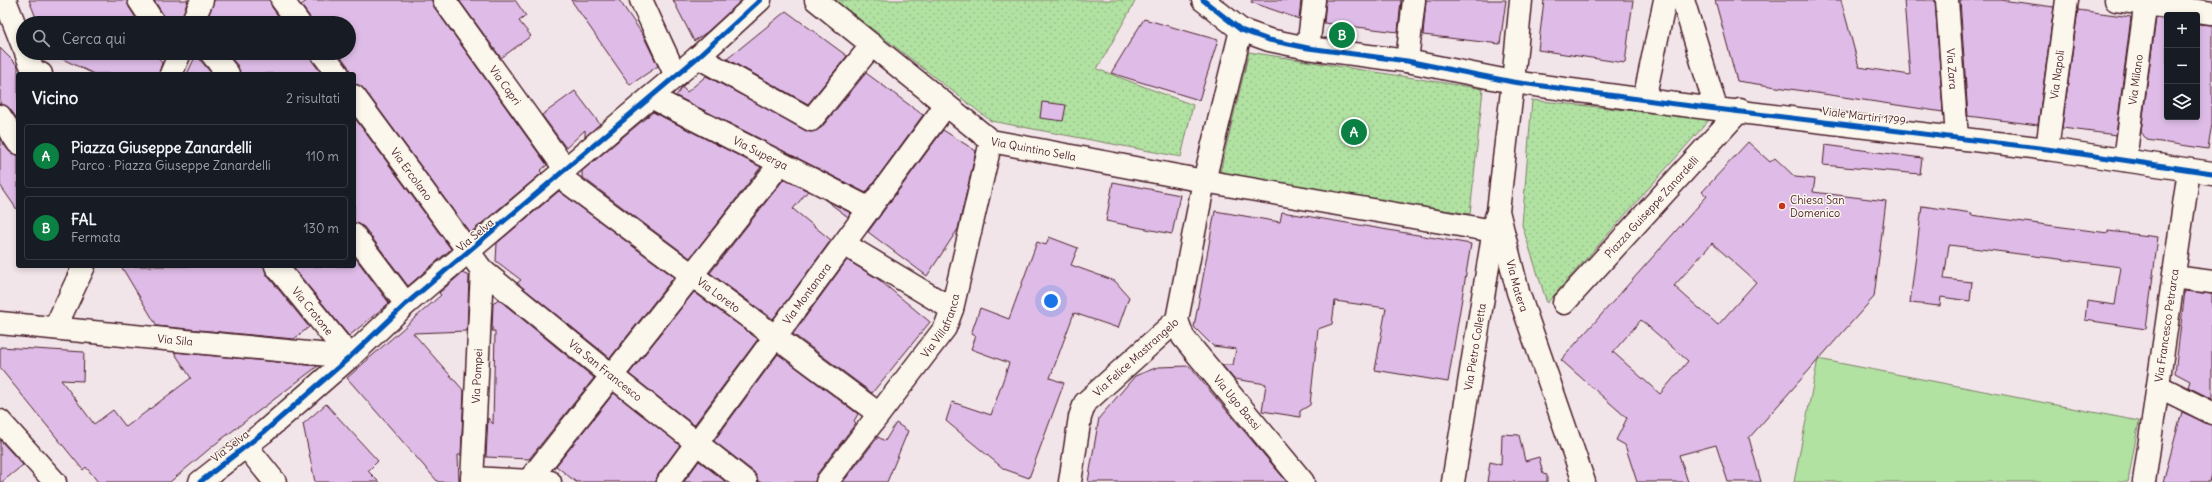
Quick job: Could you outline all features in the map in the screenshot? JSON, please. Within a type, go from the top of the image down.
[{"type":"street","points":[[5,0],[16,28]]},
{"type":"street","points":[[139,0],[149,16]]},
{"type":"street","points":[[195,16],[202,0]]},
{"type":"street","points":[[283,0],[294,16]]},
{"type":"street","name":"Via Capri","points":[[444,0],[563,173]]},
{"type":"street","points":[[641,0],[676,76]]},
{"type":"street","name":"Via Selva","points":[[200,482],[246,446],[350,357],[406,304],[476,261],[563,173],[698,57],[760,0]]},
{"type":"street","name":"Via Quintino Sella","points":[[816,0],[991,141],[1204,181],[1496,221]]},
{"type":"street","points":[[1308,48],[1314,0]]},
{"type":"street","points":[[1407,61],[1414,0]]},
{"type":"street","name":"Via Matera","points":[[1521,0],[1513,82],[1496,221],[1518,292],[1584,482]]},
{"type":"street","points":[[1644,100],[1665,0]]},
{"type":"street","points":[[1683,0],[1716,108]]},
{"type":"street","name":"Via Zara","points":[[1947,0],[1957,138]]},
{"type":"street","name":"Via Napoli","points":[[2047,149],[2067,0]]},
{"type":"street","points":[[2116,0],[2146,2],[2212,14]]},
{"type":"street","name":"Via Milano","points":[[2125,160],[2146,2]]},
{"type":"street","name":"Viale Martiri 1799","points":[[1210,3],[1241,30],[1269,40],[1308,48],[1407,61],[1513,82],[1644,100],[1740,110],[2047,149],[2212,173]]},
{"type":"street","name":"Via Felice Mastrangelo","points":[[1070,482],[1080,417],[1085,403],[1177,320],[1204,181],[1241,30]]},
{"type":"street","points":[[698,57],[811,120],[872,45]]},
{"type":"street","points":[[29,60],[33,70],[38,72]]},
{"type":"street","points":[[217,60],[226,72]]},
{"type":"street","points":[[327,60],[336,72]]},
{"type":"street","name":"Via Superga","points":[[651,97],[870,209]]},
{"type":"street","name":"Via Ercolano","points":[[356,99],[476,261]]},
{"type":"street","name":"Via Montanara","points":[[668,482],[776,338],[946,105]]},
{"type":"street","name":"Piazza Guiseppe Zanardelli","points":[[1564,303],[1740,110]]},
{"type":"street","points":[[0,116],[16,140]]},
{"type":"street","name":"Via Villafranca","points":[[827,482],[945,328],[952,309],[991,141]]},
{"type":"street","points":[[529,480],[780,164]]},
{"type":"street","name":"Via Francesco Petrarca","points":[[2144,482],[2189,170]]},
{"type":"street","name":"Via Loreto","points":[[563,173],[692,275],[879,414]]},
{"type":"street","name":"Via Pietro Colletta","points":[[1453,482],[1496,221]]},
{"type":"street","points":[[356,238],[406,304]]},
{"type":"street","points":[[844,244],[952,309]]},
{"type":"street","name":"Via San Francesco","points":[[476,261],[612,376],[746,482]]},
{"type":"street","name":"Via Pompei","points":[[472,480],[476,261]]},
{"type":"street","points":[[55,328],[83,268]]},
{"type":"street","name":"Via Crotone","points":[[278,268],[350,357]]},
{"type":"street","points":[[2174,277],[2212,282]]},
{"type":"street","name":"Via Ugo Bassi","points":[[1177,320],[1183,337],[1303,482]]},
{"type":"street","name":"Via Sila","points":[[0,323],[350,357]]},
{"type":"street","points":[[2158,386],[2212,413]]},
{"type":"street","points":[[0,421],[55,482]]},
{"type":"street","points":[[246,446],[275,482]]},
{"type":"street","points":[[472,480],[529,480],[550,482]]},
{"type":"green space","points":[[835,0],[1136,0],[1097,69],[1193,105],[1181,157],[991,121]]},
{"type":"green space","points":[[1249,52],[1483,89],[1470,214],[1219,176]]},
{"type":"green space","points":[[1532,100],[1710,119],[1547,303],[1522,225]]},
{"type":"green space","points":[[1818,359],[2139,421],[2128,482],[1794,482]]},
{"type":"building","points":[[29,0],[127,0],[129,7],[135,16],[35,16]]},
{"type":"building","points":[[154,0],[188,0],[182,16],[164,16]]},
{"type":"building","points":[[214,0],[270,0],[272,7],[278,16],[208,16]]},
{"type":"building","points":[[308,0],[432,0],[434,7],[547,165],[540,171],[542,173],[470,233],[364,89],[356,85],[356,72],[350,72],[348,66],[343,60],[356,60],[356,16],[309,16],[301,5]]},
{"type":"building","points":[[459,0],[515,0],[526,16],[519,21],[531,36],[501,58]]},
{"type":"building","points":[[571,0],[619,0],[643,35],[658,66],[630,85]]},
{"type":"building","points":[[673,0],[742,0],[707,32],[694,41]]},
{"type":"building","points":[[1252,0],[1301,0],[1299,19],[1251,2]]},
{"type":"building","points":[[1326,0],[1401,0],[1398,32],[1324,23]]},
{"type":"building","points":[[1426,0],[1506,0],[1500,44],[1423,35]]},
{"type":"building","points":[[1544,0],[1633,0],[1625,63],[1538,50]]},
{"type":"building","points":[[1715,0],[1841,0],[1859,67],[1910,75],[1904,0],[1935,0],[1943,112],[1737,81]]},
{"type":"building","points":[[1960,0],[2001,0],[2054,7],[2038,125],[1968,116]]},
{"type":"building","points":[[2078,10],[2131,17],[2116,135],[2062,128]]},
{"type":"building","points":[[786,11],[847,56],[808,104],[727,59]]},
{"type":"building","points":[[2156,18],[2164,19],[2164,120],[2200,120],[2200,24],[2212,25],[2212,123],[2208,149],[2147,140],[2141,132]]},
{"type":"building","points":[[1144,19],[1218,40],[1199,100],[1111,73]]},
{"type":"building","points":[[0,48],[18,66],[18,72],[16,72],[16,117],[10,109],[0,104]]},
{"type":"building","points":[[65,60],[160,60],[162,63],[160,72],[90,72]]},
{"type":"building","points":[[194,60],[201,60],[210,72],[188,72]]},
{"type":"building","points":[[233,60],[312,60],[320,72],[240,72],[238,66]]},
{"type":"building","points":[[866,73],[923,115],[866,193],[676,96],[682,87],[687,92],[706,76],[811,132],[821,128]]},
{"type":"building","points":[[575,91],[600,124],[585,137],[585,130],[566,148],[542,115]]},
{"type":"building","points":[[1042,102],[1066,105],[1063,121],[1040,118]]},
{"type":"building","points":[[653,112],[761,167],[690,258],[582,177],[582,171]]},
{"type":"building","points":[[356,120],[451,249],[408,286],[364,227],[356,224]]},
{"type":"building","points":[[943,130],[976,151],[958,229],[927,276],[868,232]]},
{"type":"building","points":[[0,139],[8,150],[16,154],[16,208],[0,185]]},
{"type":"building","points":[[1748,142],[1770,162],[1775,158],[1795,177],[1815,179],[1813,192],[1886,201],[1874,297],[1749,438],[1761,482],[1728,482],[1716,445],[1679,455],[1688,482],[1637,482],[1625,445],[1616,440],[1627,418],[1561,360],[1707,196],[1702,192]],"holes":[[[1712,243],[1756,282],[1718,325],[1674,286]],[[1641,320],[1688,361],[1660,394],[1613,352]]]},
{"type":"building","points":[[1825,145],[1922,158],[1920,174],[1823,165]]},
{"type":"building","points":[[784,179],[808,191],[793,209],[831,240],[773,319],[710,273]]},
{"type":"building","points":[[1113,182],[1180,195],[1172,234],[1106,221]]},
{"type":"building","points":[[559,191],[674,277],[610,358],[517,283],[521,280],[496,261],[497,243]]},
{"type":"building","points":[[824,199],[851,213],[848,217]]},
{"type":"building","points":[[1922,206],[1972,213],[1971,215],[2108,233],[2108,231],[2158,237],[2146,329],[2085,320],[2087,301],[2115,305],[2121,267],[1949,245],[1944,279],[1972,282],[1970,301],[1941,297],[1940,306],[1910,303]]},
{"type":"building","points":[[1215,211],[1280,222],[1282,212],[1471,244],[1448,382],[1375,370],[1386,308],[1335,301],[1332,324],[1318,329],[1310,405],[1300,411],[1300,417],[1262,411],[1266,384],[1234,379],[1222,365],[1233,365],[1236,349],[1213,346],[1194,327]]},
{"type":"building","points":[[1049,237],[1078,248],[1071,265],[1115,281],[1129,297],[1118,328],[1074,313],[1050,378],[1064,383],[1029,478],[1004,469],[946,421],[952,402],[991,415],[1009,363],[971,349],[976,336],[971,334],[980,308],[1009,319],[1037,242],[1046,245]]},
{"type":"building","points":[[356,259],[389,303],[349,336],[294,268],[356,268]]},
{"type":"building","points":[[847,260],[878,279],[930,322],[872,393],[793,334]]},
{"type":"building","points":[[122,268],[264,268],[266,274],[309,327],[294,339],[157,326]]},
{"type":"building","points":[[462,273],[469,276],[467,331],[413,333],[464,391],[461,455],[458,455],[459,482],[438,482],[347,378],[441,295],[439,293]]},
{"type":"building","points":[[2185,291],[2212,294],[2212,399],[2188,387],[2190,381],[2175,373]]},
{"type":"building","points":[[694,292],[758,339],[694,425],[629,374]]},
{"type":"building","points":[[498,299],[594,378],[529,459],[486,457],[488,418],[493,424],[495,331],[492,331],[493,304]]},
{"type":"building","points":[[0,347],[84,352],[83,381],[61,380],[94,424],[113,410],[126,427],[191,378],[174,352],[318,366],[214,445],[170,482],[98,482],[86,467],[83,470],[0,368]]},
{"type":"building","points":[[778,354],[858,414],[854,421],[856,423],[817,474],[815,482],[758,482],[754,472],[714,441]]},
{"type":"building","points":[[1189,366],[1287,482],[1088,482],[1099,418],[1135,376],[1158,367]]},
{"type":"building","points":[[614,393],[680,445],[658,475],[656,482],[576,482],[556,466]]},
{"type":"building","points":[[326,404],[378,461],[368,471],[379,482],[315,482],[303,424]]},
{"type":"building","points":[[2182,412],[2212,425],[2212,474],[2210,482],[2163,482]]},
{"type":"building","points":[[896,423],[908,431],[887,482],[843,482],[878,437],[885,441]]},
{"type":"building","points":[[1502,434],[1519,435],[1525,461],[1539,457],[1543,474],[1547,475],[1547,482],[1487,482],[1490,462],[1501,465]]},
{"type":"building","points":[[0,440],[23,465],[2,482],[0,482]]},
{"type":"building","points":[[699,461],[726,482],[684,482]]},
{"type":"cycle path","points":[[200,482],[264,432],[350,357],[406,304],[698,57],[760,0]]},
{"type":"cycle path","points":[[1203,0],[1241,30],[1269,40],[1308,48],[1407,61],[1513,82],[1675,104],[2047,149],[2212,173]]},
{"type":"place","name":"FAL","points":[[1342,35]]},
{"type":"place","name":"Piazza Giuseppe Zanardelli","points":[[1354,132]]},
{"type":"place","name":"Chiesa San Domenico","points":[[1782,206]]}]
